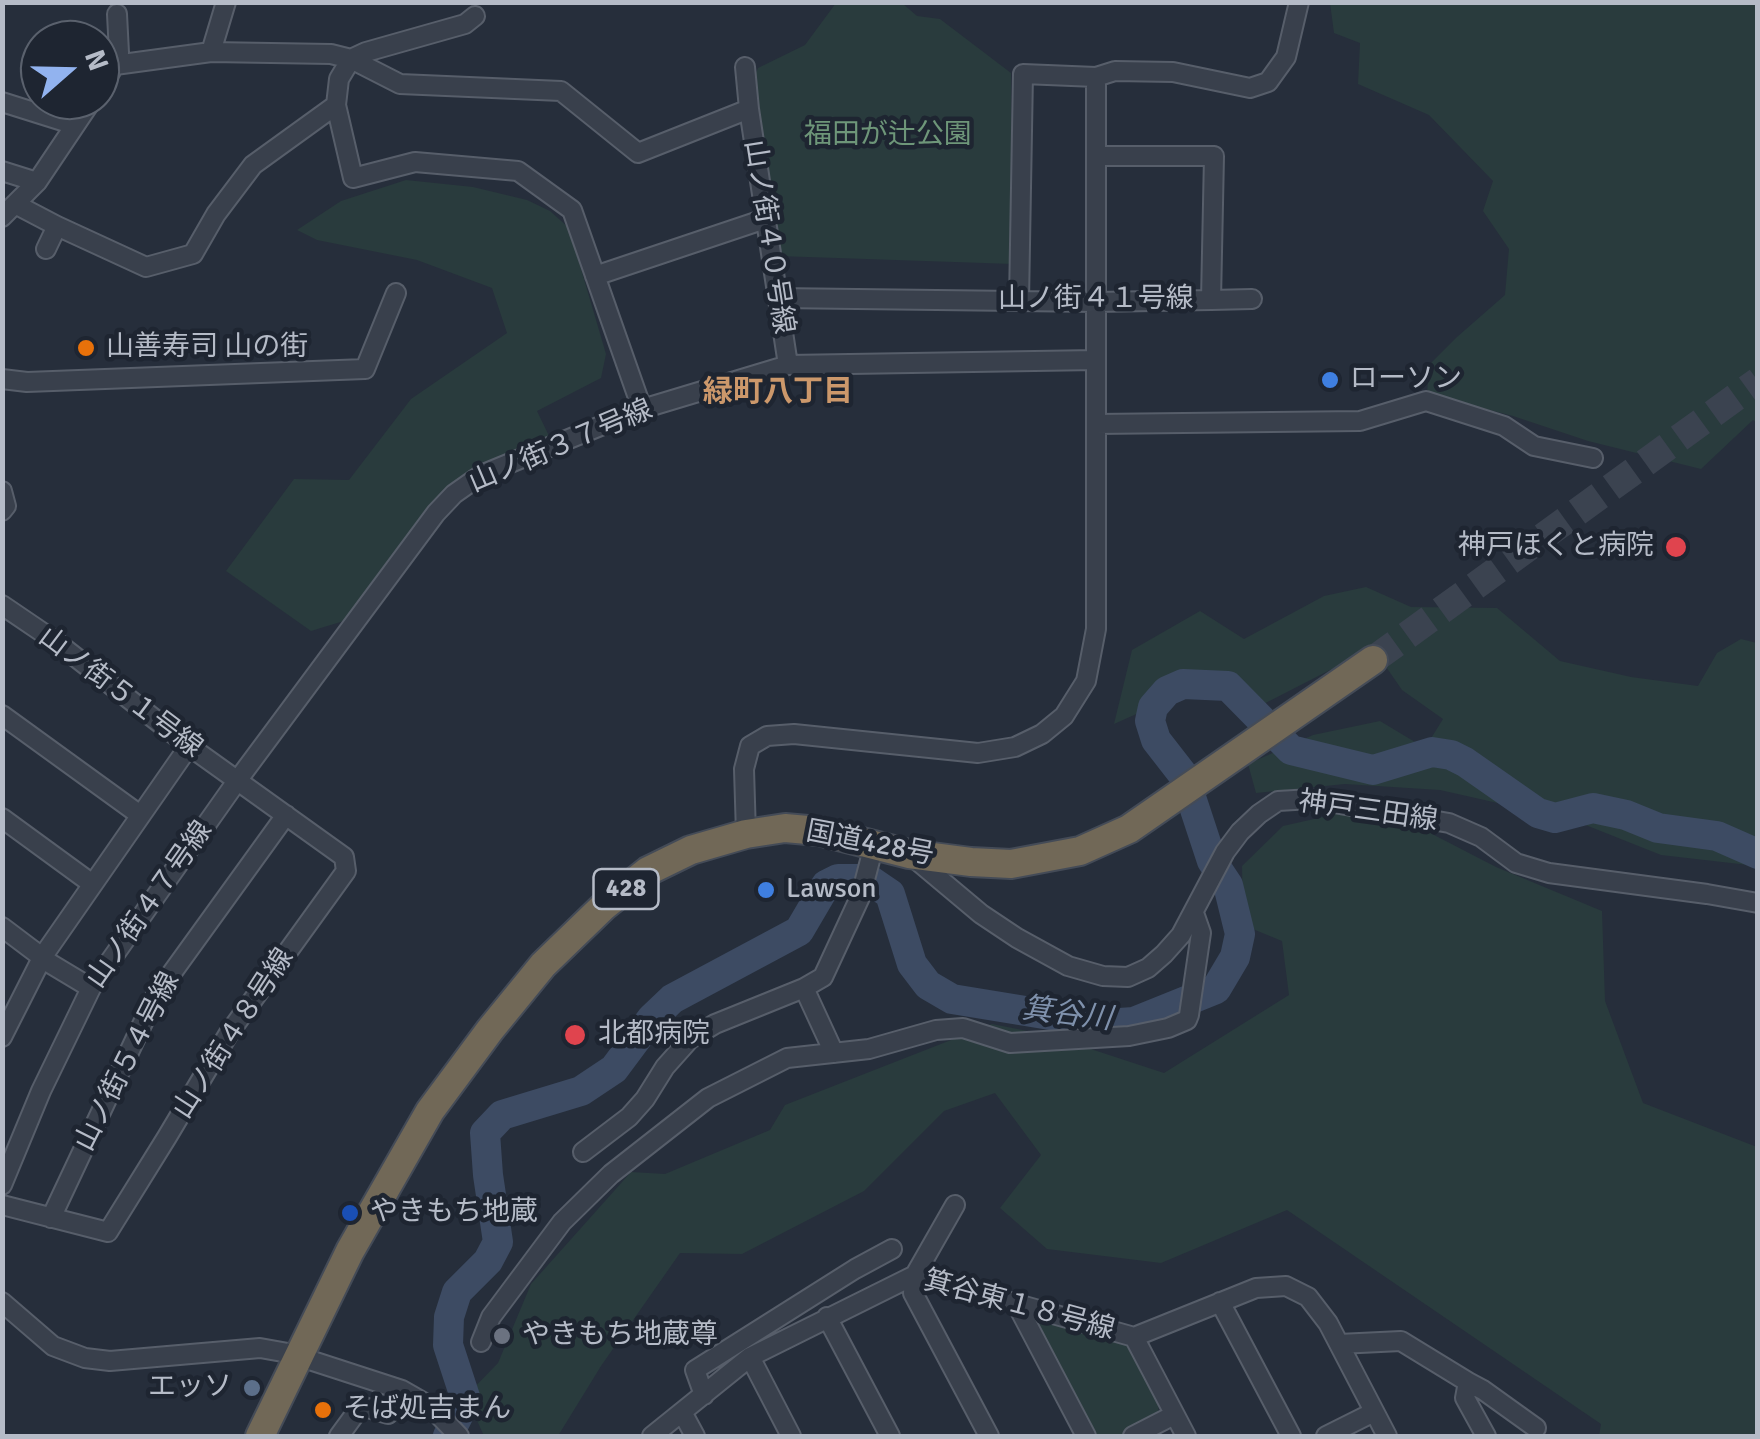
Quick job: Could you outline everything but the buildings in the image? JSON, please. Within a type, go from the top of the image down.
[{"type":"highway","name":"国道428号","points":[[260,1436],[350,1251],[430,1111],[543,965],[604,906],[648,871],[691,850],[784,828],[819,831],[871,854],[909,854],[971,862],[1012,864],[1080,851],[1130,829],[1373,660]]},
{"type":"street","points":[[210,52],[226,2]]},
{"type":"street","points":[[1019,301],[1023,74],[1096,77],[1115,71],[1173,72],[1250,88],[1268,82],[1286,58],[1299,2]]},
{"type":"street","points":[[117,14],[117,20]]},
{"type":"street","points":[[475,16],[464,24],[351,59],[340,79],[336,105],[353,178],[415,162],[518,170],[572,210],[642,409]]},
{"type":"street","name":"山ノ街４０号線","points":[[120,64],[210,52],[331,54],[351,59],[400,84],[560,90],[638,153],[749,109]]},
{"type":"street","name":"山ノ街４０号線","points":[[745,67],[788,364]]},
{"type":"street","points":[[746,834],[744,769],[750,746],[767,736],[794,734],[978,753],[1016,748],[1064,716],[1086,681],[1096,629],[1096,77]]},
{"type":"street","points":[[2,102],[75,125]]},
{"type":"street","points":[[78,120],[37,182],[9,210],[57,226],[146,267],[193,254],[216,214],[253,165],[336,105]]},
{"type":"street","name":"山ノ街４１号線","points":[[777,298],[1212,300],[1214,156],[1096,156]]},
{"type":"street","points":[[2,171],[37,182]]},
{"type":"street","points":[[595,276],[766,219]]},
{"type":"street","points":[[46,249],[57,226]]},
{"type":"street","points":[[2,379],[27,382],[365,370],[396,293]]},
{"type":"street","points":[[1212,300],[1252,299]]},
{"type":"street","name":"山ノ街３７号線","points":[[336,647],[436,512],[454,494],[481,475],[642,409],[788,364],[1096,360]]},
{"type":"street","points":[[1096,424],[1360,420],[1426,401],[1504,426],[1534,446],[1593,458]]},
{"type":"street","points":[[2,491],[6,506],[2,510]]},
{"type":"street","name":"山ノ街５１号線","points":[[2,606],[55,641],[236,781]]},
{"type":"street","name":"山ノ街４７号線","points":[[2,1185],[41,1091],[91,988],[236,781],[336,647]]},
{"type":"street","points":[[2,714],[140,814]]},
{"type":"street","points":[[2,1037],[43,956],[189,746]]},
{"type":"street","name":"山ノ街４８号線","points":[[2,1205],[108,1232],[228,1033],[346,871],[344,857],[236,781]]},
{"type":"street","name":"神戸三田線","points":[[909,854],[980,914],[1017,938],[1068,966],[1103,976],[1128,977],[1148,968],[1164,954],[1181,934],[1225,852],[1258,814],[1278,800],[1312,798],[1449,823],[1481,837],[1516,863],[1549,873],[1758,903]]},
{"type":"street","name":"山ノ街５４号線","points":[[51,1218],[156,995],[286,815]]},
{"type":"street","points":[[2,818],[91,883]]},
{"type":"street","points":[[583,1152],[629,1117],[690,1040],[715,1024],[823,977],[862,894],[871,854]]},
{"type":"street","points":[[481,1342],[490,1317],[562,1222],[606,1178],[708,1098],[787,1058],[869,1049],[936,1030],[964,1028],[1010,1043],[1129,1036],[1168,1028],[1190,1015],[1202,933],[1194,912]]},
{"type":"street","points":[[2,927],[91,988]]},
{"type":"street","points":[[804,988],[834,1053]]},
{"type":"street","points":[[956,1205],[915,1275],[914,1293],[989,1436]]},
{"type":"street","name":"箕谷東１８号線","points":[[704,1395],[695,1370],[892,1249]]},
{"type":"street","name":"箕谷東１８号線","points":[[652,1436],[750,1357],[915,1275],[1134,1337],[1186,1436]]},
{"type":"street","points":[[1134,1337],[1256,1288],[1286,1286],[1308,1297],[1328,1323],[1387,1436]]},
{"type":"street","points":[[2,1302],[52,1346],[85,1358],[110,1361],[260,1348],[300,1357],[402,1390],[430,1406],[459,1436]]},
{"type":"street","points":[[1220,1302],[1291,1436]]},
{"type":"street","points":[[1016,1303],[1086,1436]]},
{"type":"street","points":[[827,1317],[890,1436]]},
{"type":"street","points":[[1339,1344],[1401,1341],[1483,1390],[1536,1428]]},
{"type":"street","points":[[750,1357],[791,1436]]},
{"type":"street","points":[[1468,1382],[1465,1398],[1486,1436]]},
{"type":"street","points":[[339,1436],[361,1406],[388,1414]]},
{"type":"street","points":[[682,1412],[695,1436]]},
{"type":"street","points":[[1326,1436],[1374,1412]]},
{"type":"street","points":[[1132,1436],[1174,1415]]},
{"type":"green space","name":"福田が辻公園","points":[[836,3],[902,3],[917,16],[940,19],[1011,73],[1013,264],[778,256],[753,80],[758,68],[805,45]]},
{"type":"green space","points":[[1330,3],[1757,3],[1757,423],[1753,420],[1701,469],[1427,394],[1429,365],[1505,295],[1509,249],[1483,211],[1493,181],[1429,115],[1358,84],[1360,43],[1334,33]]},
{"type":"green space","points":[[406,180],[473,187],[527,200],[550,211],[569,228],[606,354],[601,378],[537,411],[550,438],[469,477],[347,620],[311,631],[226,571],[294,479],[349,480],[411,399],[507,333],[492,288],[417,260],[317,240],[297,230],[341,201]]},
{"type":"green space","points":[[1366,587],[1411,607],[1497,608],[1560,661],[1631,677],[1698,686],[1717,653],[1741,639],[1757,643],[1757,866],[1661,855],[1573,820],[1440,790],[1345,784],[1256,793],[1248,764],[1313,735],[1380,721],[1425,748],[1443,719],[1402,690],[1373,648],[1246,713],[1217,678],[1114,724],[1132,650],[1200,611],[1244,639],[1324,596]]},
{"type":"green space","points":[[1376,805],[1496,867],[1602,911],[1605,1001],[1643,1103],[1757,1147],[1757,1436],[1599,1436],[1601,1424],[1287,1210],[1161,1263],[1047,1249],[1000,1208],[1041,1155],[995,1093],[944,1111],[864,1191],[742,1254],[680,1253],[601,1366],[558,1436],[484,1436],[466,1396],[498,1363],[531,1284],[631,1172],[665,1174],[770,1130],[785,1105],[992,1024],[1048,1035],[1164,1073],[1289,995],[1282,941],[1243,925],[1242,866],[1283,826]]},
{"type":"green space","points":[[1039,1319],[1129,1346],[1159,1401],[1158,1416],[1119,1436],[1091,1436],[1032,1323]]},
{"type":"waterway","name":"箕谷川","points":[[448,1436],[466,1400],[448,1345],[449,1317],[457,1292],[488,1261],[498,1242],[485,1133],[502,1115],[581,1091],[614,1069],[652,1018],[672,999],[799,931],[826,885],[838,879],[868,879],[890,894],[912,964],[928,985],[952,999],[1105,1024],[1134,1022],[1216,989],[1235,957],[1240,934],[1228,885],[1212,861],[1184,776],[1156,740],[1150,721],[1153,707],[1167,691],[1183,684],[1228,686],[1291,750],[1373,770],[1432,752],[1451,755],[1538,813],[1555,818],[1593,808],[1626,815],[1658,828],[1717,836],[1758,854]]},
{"type":"tunnel","points":[[1373,660],[1758,381]]},
{"type":"place","name":"山善寿司 山の街","points":[[86,348]]},
{"type":"place","name":"ローソン","points":[[1330,380]]},
{"type":"place","name":"神戸ほくと病院","points":[[1676,547]]},
{"type":"place","name":"Lawson","points":[[766,890]]},
{"type":"place","name":"北都病院","points":[[575,1035]]},
{"type":"place","name":"やきもち地蔵","points":[[350,1213]]},
{"type":"place","name":"やきもち地蔵尊","points":[[502,1336]]},
{"type":"place","name":"エッソ","points":[[252,1388]]},
{"type":"place","name":"そば処吉まん","points":[[323,1410]]},
{"type":"district","name":"緑町八丁目","points":[[778,393]]}]
